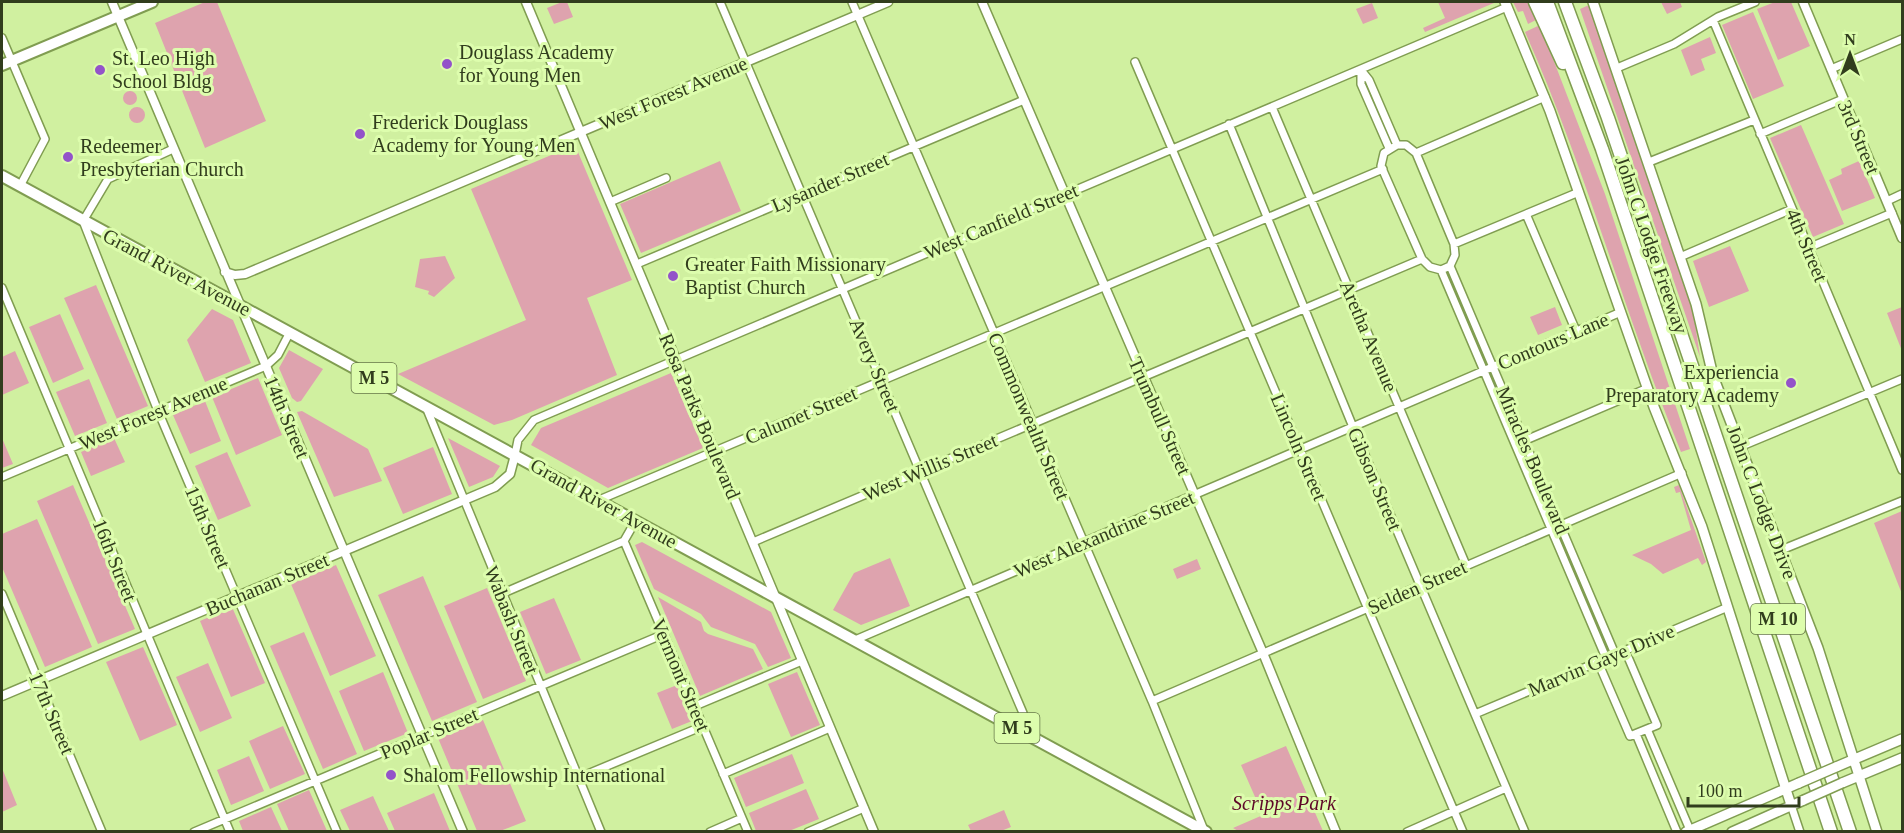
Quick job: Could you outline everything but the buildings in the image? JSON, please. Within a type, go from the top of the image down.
[{"type":"highway","points":[[1535,2],[1576,96],[1594,129]]},
{"type":"highway","name":"John C Lodge Freeway","points":[[1547,2],[1594,129],[1831,831]]},
{"type":"highway","name":"John C Lodge Freeway","points":[[1568,6],[1850,831]]},
{"type":"main road","points":[[6,63],[152,2]]},
{"type":"main road","name":"John C Lodge Drive","points":[[1593,2],[1680,257],[1702,327],[1713,376],[1742,446],[1818,648],[1877,831]]},
{"type":"main road","points":[[1506,4],[1545,97],[1648,388],[1682,473],[1728,607],[1791,805]]},
{"type":"main road","name":"Grand River Avenue","points":[[2,176],[1205,831]]},
{"type":"main road","points":[[1688,831],[1902,739]]},
{"type":"main road","points":[[1732,831],[1902,758]]},
{"type":"street","name":"14th Street","points":[[112,2],[463,831]]},
{"type":"street","name":"Rosa Parks Boulevard","points":[[526,2],[874,831]]},
{"type":"street","name":"Avery Street","points":[[720,2],[1023,713],[1017,729]]},
{"type":"street","name":"Commonwealth Street","points":[[852,2],[1152,700],[1205,831]]},
{"type":"street","name":"West Forest Avenue","points":[[225,272],[235,275],[245,274],[888,2]]},
{"type":"street","name":"Trumbull Street","points":[[982,2],[1142,378],[1263,653],[1335,831]]},
{"type":"street","points":[[1617,68],[1674,44],[1713,20],[1755,2]]},
{"type":"street","name":"3rd Street","points":[[1803,2],[1902,238]]},
{"type":"street","name":"West Canfield Street","points":[[515,455],[518,440],[534,420],[1361,70],[1506,4]]},
{"type":"street","name":"4th Street","points":[[1713,20],[1902,470]]},
{"type":"street","points":[[2,38],[6,63],[45,139],[20,186]]},
{"type":"street","points":[[1831,69],[1902,39]]},
{"type":"street","name":"Lincoln Street","points":[[1136,62],[1463,831]]},
{"type":"street","points":[[1361,70],[1369,81],[1397,145]]},
{"type":"street","points":[[1361,70],[1361,84],[1389,148]]},
{"type":"street","points":[[1416,153],[1545,97]]},
{"type":"street","points":[[1760,134],[1843,99]]},
{"type":"street","name":"Lysander Street","points":[[637,264],[1024,100]]},
{"type":"street","name":"Aretha Avenue","points":[[1272,107],[1466,565]]},
{"type":"street","points":[[1648,162],[1754,120]]},
{"type":"street","name":"Gibson Street","points":[[1229,124],[1353,427],[1526,831]]},
{"type":"street","points":[[1397,145],[1406,145],[1416,153],[1454,244],[1455,255],[1450,266],[1442,270],[1430,267],[1422,259],[1383,169],[1384,153],[1397,145]]},
{"type":"street","points":[[83,221],[108,179],[173,149]]},
{"type":"street","name":"Calumet Street","points":[[598,500],[1383,169]]},
{"type":"street","points":[[610,202],[666,178]]},
{"type":"street","points":[[1454,244],[1579,192]]},
{"type":"street","points":[[1887,201],[1902,194]]},
{"type":"street","points":[[1680,257],[1792,209]]},
{"type":"street","points":[[1808,248],[1892,213]]},
{"type":"street","points":[[1526,214],[1576,331]]},
{"type":"street","name":"15th Street","points":[[83,221],[158,411],[337,831]]},
{"type":"street","name":"West Willis Street","points":[[753,542],[1422,259]]},
{"type":"street","name":"Miracles Boulevard","points":[[1450,266],[1615,654]]},
{"type":"street","name":"Miracles Boulevard","points":[[1442,270],[1606,658]]},
{"type":"street","name":"16th Street","points":[[2,288],[230,831]]},
{"type":"street","name":"Contours Lane","points":[[1353,427],[1621,312]]},
{"type":"street","name":"West Forest Avenue","points":[[2,477],[266,366],[278,355],[290,332]]},
{"type":"street","points":[[1742,446],[1902,379]]},
{"type":"street","points":[[1516,444],[1648,388]]},
{"type":"street","name":"Wabash Street","points":[[426,407],[501,594],[601,831]]},
{"type":"street","name":"West Alexandrine Street","points":[[855,640],[1353,427]]},
{"type":"street","name":"Buchanan Street","points":[[2,696],[504,482],[512,470],[515,455]]},
{"type":"street","name":"Selden Street","points":[[1152,700],[1682,473]]},
{"type":"street","points":[[1781,550],[1902,501]]},
{"type":"street","points":[[501,594],[624,541],[636,520]]},
{"type":"street","name":"Vermont Street","points":[[624,541],[748,831]]},
{"type":"street","name":"17th Street","points":[[2,594],[102,831]]},
{"type":"street","name":"Marvin Gaye Drive","points":[[1475,714],[1728,607]]},
{"type":"street","name":"Poplar Street","points":[[194,831],[664,634]]},
{"type":"street","points":[[1625,650],[1657,725],[1633,735]]},
{"type":"street","points":[[694,706],[802,661]]},
{"type":"street","points":[[1598,662],[1677,831]]},
{"type":"street","points":[[578,778],[703,726]]},
{"type":"street","points":[[723,774],[830,729]]},
{"type":"street","points":[[1647,729],[1688,831]]},
{"type":"street","points":[[1407,831],[1506,788]]},
{"type":"street","points":[[1791,805],[1800,831]]},
{"type":"street","points":[[808,831],[864,808]]},
{"type":"street","points":[[710,831],[742,818]]},
{"type":"green space","points":[[205,2],[217,2],[266,121],[205,148],[155,23]]},
{"type":"green space","points":[[567,2],[573,17],[554,24],[547,8]]},
{"type":"green space","points":[[1438,2],[1494,3],[1425,32],[1423,28],[1445,18]]},
{"type":"green space","points":[[1513,2],[1529,2],[1538,19],[1528,24],[1523,11],[1518,12]]},
{"type":"green space","points":[[1661,2],[1680,2],[1682,7],[1667,14]]},
{"type":"green space","points":[[1775,2],[1791,2],[1810,46],[1778,60],[1757,9]]},
{"type":"green space","points":[[1372,3],[1378,18],[1363,24],[1356,9]]},
{"type":"green space","points":[[1589,5],[1693,310],[1700,357],[1580,9]]},
{"type":"green space","points":[[1753,12],[1784,86],[1753,99],[1722,25]]},
{"type":"green space","points":[[1540,25],[1605,194],[1690,449],[1681,452],[1660,400],[1567,136],[1525,32]]},
{"type":"green space","points":[[1710,37],[1716,53],[1701,59],[1705,70],[1691,76],[1681,50]]},
{"type":"green space","points":[[127,91],[133,91],[137,98],[133,105],[127,105],[123,101],[123,95]]},
{"type":"green space","points":[[137,107],[143,109],[145,115],[143,121],[137,123],[131,121],[129,115],[131,109]]},
{"type":"green space","points":[[1801,125],[1844,224],[1813,237],[1770,138]]},
{"type":"green space","points":[[575,145],[632,280],[587,298],[617,375],[512,420],[494,425],[398,374],[526,320],[471,189]]},
{"type":"green space","points":[[720,161],[741,211],[641,253],[620,204]]},
{"type":"green space","points":[[1859,161],[1875,198],[1842,211],[1829,180],[1842,174],[1841,169]]},
{"type":"green space","points":[[1730,246],[1749,291],[1709,307],[1693,261]]},
{"type":"green space","points":[[445,256],[455,278],[434,297],[428,294],[429,291],[415,287],[420,259]]},
{"type":"green space","points":[[96,285],[148,406],[117,419],[64,298]]},
{"type":"green space","points":[[1555,307],[1562,325],[1538,335],[1530,317]]},
{"type":"green space","points":[[1902,307],[1902,351],[1887,313]]},
{"type":"green space","points":[[212,309],[233,320],[251,363],[205,382],[187,340]]},
{"type":"green space","points":[[60,314],[84,369],[53,383],[29,327]]},
{"type":"green space","points":[[289,350],[323,369],[301,401],[297,402],[292,398],[279,368]]},
{"type":"green space","points":[[15,351],[29,383],[2,395],[2,357]]},
{"type":"green space","points":[[671,373],[703,448],[608,488],[531,445],[541,428]]},
{"type":"green space","points":[[258,378],[282,435],[236,455],[212,397]]},
{"type":"green space","points":[[89,379],[107,423],[75,436],[56,392]]},
{"type":"green space","points":[[205,401],[221,441],[190,454],[173,415]]},
{"type":"green space","points":[[302,411],[368,449],[382,481],[334,497],[297,412]]},
{"type":"green space","points":[[2,438],[13,464],[2,468]]},
{"type":"green space","points":[[114,438],[125,462],[91,476],[81,452]]},
{"type":"green space","points":[[448,438],[500,466],[493,477],[469,487]]},
{"type":"green space","points":[[433,447],[452,494],[403,514],[383,468]]},
{"type":"green space","points":[[227,452],[251,506],[218,520],[195,466]]},
{"type":"green space","points":[[73,485],[135,629],[98,644],[37,501]]},
{"type":"green space","points":[[1679,485],[1706,562],[1702,565],[1698,558],[1663,574],[1651,564],[1632,555],[1691,530],[1680,492],[1676,493],[1674,487]]},
{"type":"green space","points":[[1902,511],[1902,594],[1874,523]]},
{"type":"green space","points":[[37,519],[92,647],[45,667],[2,567],[2,534]]},
{"type":"green space","points":[[642,542],[771,612],[791,658],[768,667],[755,644],[711,627],[701,614],[654,589],[635,545]]},
{"type":"green space","points":[[890,558],[910,606],[861,625],[833,610],[854,573]]},
{"type":"green space","points":[[1197,559],[1201,569],[1177,579],[1173,569]]},
{"type":"green space","points":[[336,565],[376,656],[330,676],[291,584]]},
{"type":"green space","points":[[423,576],[477,702],[432,721],[378,595]]},
{"type":"green space","points":[[487,588],[526,681],[483,699],[444,606]]},
{"type":"green space","points":[[658,597],[701,622],[704,631],[708,634],[753,649],[763,669],[700,696]]},
{"type":"green space","points":[[554,598],[581,660],[546,674],[520,612]]},
{"type":"green space","points":[[232,607],[265,683],[231,697],[200,621]]},
{"type":"green space","points":[[304,632],[357,754],[323,769],[270,646]]},
{"type":"green space","points":[[143,647],[177,725],[140,741],[106,662]]},
{"type":"green space","points":[[208,663],[232,718],[200,732],[176,677]]},
{"type":"green space","points":[[383,672],[408,733],[364,751],[339,691]]},
{"type":"green space","points":[[797,672],[820,725],[791,737],[768,684]]},
{"type":"green space","points":[[677,685],[692,721],[672,729],[657,693]]},
{"type":"green space","points":[[483,720],[526,821],[500,831],[477,831],[438,738]]},
{"type":"green space","points":[[283,726],[305,774],[270,789],[249,741]]},
{"type":"green space","name":"Scripps Park","points":[[1286,746],[1323,831],[1240,832],[1233,828],[1263,815],[1241,765]]},
{"type":"green space","points":[[792,754],[804,783],[746,807],[734,778]]},
{"type":"green space","points":[[249,756],[264,791],[231,805],[217,770]]},
{"type":"green space","points":[[2,768],[17,805],[2,812]]},
{"type":"green space","points":[[806,789],[819,819],[789,831],[756,831],[749,813]]},
{"type":"green space","points":[[309,790],[327,831],[289,831],[277,804]]},
{"type":"green space","points":[[434,793],[450,831],[395,831],[387,813]]},
{"type":"green space","points":[[373,796],[389,831],[350,831],[340,810]]},
{"type":"green space","points":[[271,807],[282,831],[243,831],[239,821]]},
{"type":"green space","points":[[1004,810],[1011,827],[1001,831],[971,831],[968,825]]},
{"type":"place","name":"Douglass Academy for Young Men","points":[[447,64]]},
{"type":"place","name":"St. Leo High School Bldg","points":[[100,70]]},
{"type":"place","name":"Frederick Douglass Academy for Young Men","points":[[360,134]]},
{"type":"place","name":"Redeemer Presbyterian Church","points":[[68,157]]},
{"type":"place","name":"Greater Faith Missionary Baptist Church","points":[[673,276]]},
{"type":"place","name":"Experiencia Preparatory Academy","points":[[1791,383]]},
{"type":"place","name":"Shalom Fellowship International","points":[[391,775]]}]
